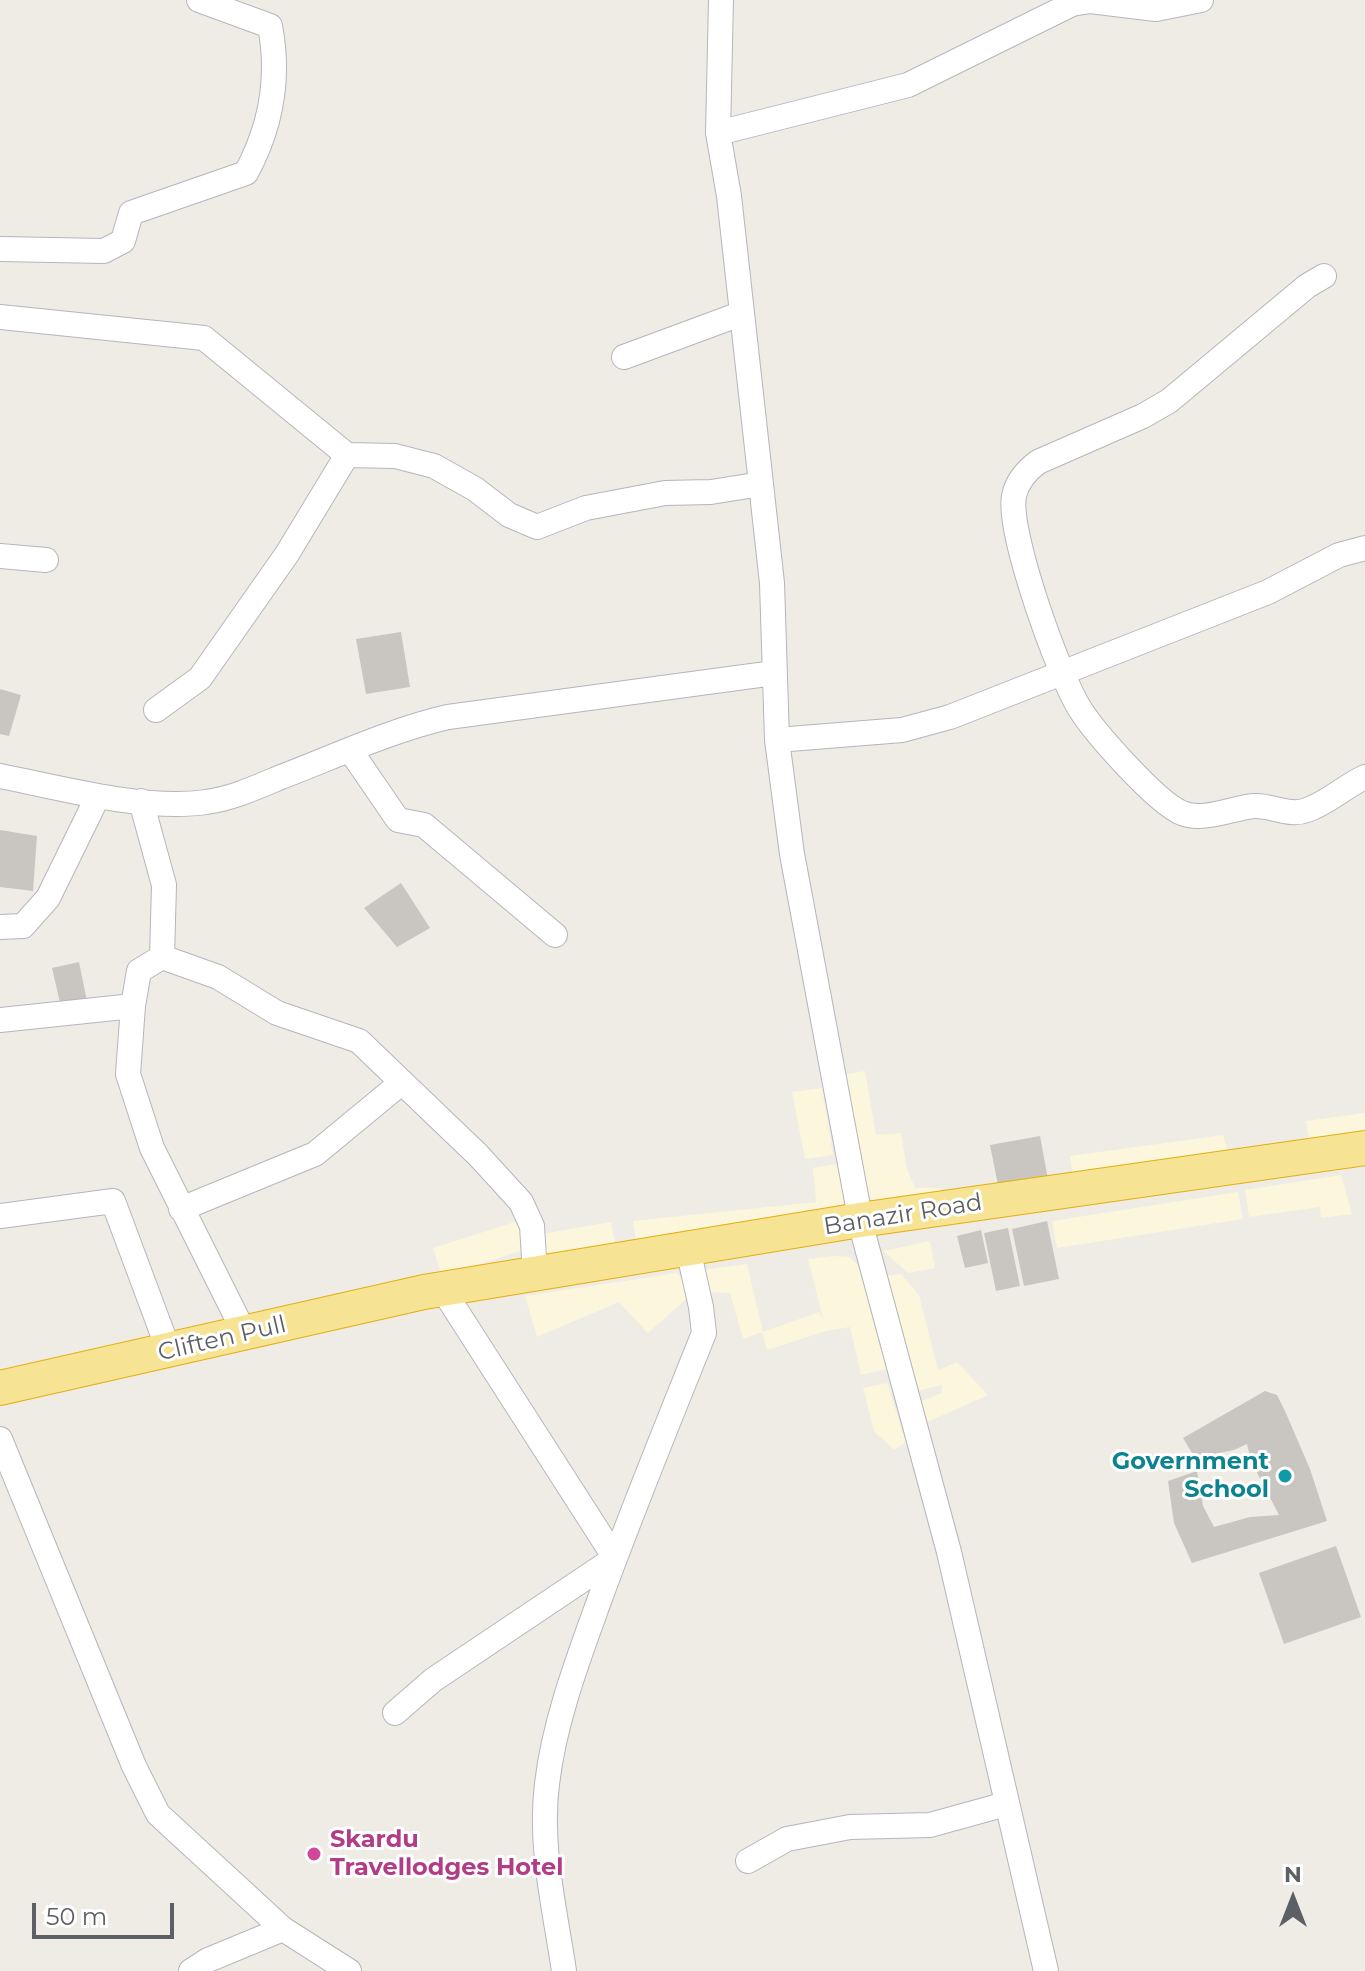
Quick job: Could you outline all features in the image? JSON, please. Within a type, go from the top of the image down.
[{"type":"highway","name":"Banazir Road","points":[[443,1290],[860,1220],[1365,1148]]},
{"type":"highway","name":"Cliften Pull","points":[[0,1388],[443,1290]]},
{"type":"street","points":[[199,0],[270,26]]},
{"type":"street","points":[[0,249],[104,251],[123,241],[131,213],[246,173],[272,106],[276,55],[270,26],[249,0]]},
{"type":"street","points":[[721,0],[718,133],[729,196],[772,583],[777,740],[792,854],[860,1220],[949,1552],[1046,1971]]},
{"type":"street","points":[[718,133],[908,85],[1072,4],[1090,1],[1156,9],[1201,0]]},
{"type":"street","points":[[1324,276],[1307,286],[1169,401],[1143,416],[1038,462],[1025,471],[1013,497],[1023,560],[1062,674],[1080,709],[1164,802],[1181,813],[1194,816],[1255,806],[1299,813],[1365,777]]},
{"type":"street","points":[[624,357],[740,314]]},
{"type":"street","points":[[0,317],[204,338],[347,455],[395,456],[434,466],[475,489],[509,515],[537,527],[599,505],[665,493],[711,492],[761,484]]},
{"type":"street","points":[[156,710],[200,678],[287,554],[347,455]]},
{"type":"street","points":[[777,740],[902,730],[950,717],[1268,592],[1339,555],[1365,548]]},
{"type":"street","points":[[0,556],[46,560]]},
{"type":"street","points":[[0,776],[98,796],[180,805],[210,802],[249,790],[417,724],[448,717],[774,673]]},
{"type":"street","points":[[350,750],[398,820],[424,825],[555,935]]},
{"type":"street","points":[[0,927],[23,926],[48,898],[98,796]]},
{"type":"street","points":[[141,801],[164,885],[162,957]]},
{"type":"street","points":[[162,957],[139,971],[128,1074],[152,1148],[245,1334]]},
{"type":"street","points":[[162,957],[218,977],[277,1013],[359,1041],[478,1155],[521,1202],[532,1226],[535,1274]]},
{"type":"street","points":[[0,1020],[133,1006]]},
{"type":"street","points":[[181,1209],[315,1154],[401,1083]]},
{"type":"street","points":[[0,1216],[113,1201],[169,1351]]},
{"type":"street","points":[[564,1971],[546,1853],[546,1785],[563,1710],[615,1558],[704,1333],[688,1249]]},
{"type":"street","points":[[443,1290],[615,1558]]},
{"type":"street","points":[[0,1439],[128,1752],[158,1814],[283,1929],[349,1971]]},
{"type":"street","points":[[395,1713],[433,1680],[615,1558]]},
{"type":"street","points":[[748,1861],[787,1839],[850,1827],[930,1825],[1006,1804]]},
{"type":"street","points":[[191,1971],[208,1960],[283,1929]]},
{"type":"shaded area","points":[[865,1071],[876,1135],[901,1133],[907,1169],[915,1188],[941,1188],[942,1194],[880,1214],[865,1188],[841,1075]]},
{"type":"shaded area","points":[[822,1088],[833,1155],[805,1159],[792,1092]]},
{"type":"shaded area","points":[[1365,1113],[1365,1139],[1310,1146],[1306,1121]]},
{"type":"shaded area","points":[[1223,1135],[1230,1159],[1074,1185],[1070,1156]]},
{"type":"shaded area","points":[[837,1164],[844,1221],[637,1245],[633,1221],[816,1202],[813,1168]]},
{"type":"shaded area","points":[[1341,1175],[1352,1214],[1321,1218],[1320,1207],[1249,1217],[1245,1190]]},
{"type":"shaded area","points":[[1238,1192],[1243,1219],[1057,1248],[1052,1221]]},
{"type":"shaded area","points":[[521,1220],[530,1248],[442,1276],[433,1248]]},
{"type":"shaded area","points":[[611,1222],[616,1249],[538,1262],[535,1235]]},
{"type":"shaded area","points":[[930,1241],[935,1268],[908,1273],[883,1251]]},
{"type":"shaded area","points":[[849,1257],[857,1264],[887,1369],[861,1375],[850,1327],[826,1331],[767,1350],[762,1332],[743,1339],[730,1293],[704,1292],[701,1270],[747,1264],[763,1332],[819,1312],[824,1322],[808,1259]]},
{"type":"shaded area","points":[[677,1273],[693,1293],[648,1333],[619,1302],[537,1337],[525,1296]]},
{"type":"shaded area","points":[[901,1274],[919,1295],[938,1370],[957,1362],[988,1395],[925,1423],[916,1403],[942,1393],[942,1385],[913,1392],[885,1276]]},
{"type":"shaded area","points":[[887,1383],[906,1442],[894,1450],[874,1431],[863,1388]]},
{"type":"building","points":[[401,632],[410,687],[366,694],[356,639]]},
{"type":"building","points":[[0,689],[21,695],[9,736],[0,734]]},
{"type":"building","points":[[0,830],[37,836],[33,891],[0,887]]},
{"type":"building","points":[[401,883],[430,928],[397,947],[364,908]]},
{"type":"building","points":[[79,962],[87,1001],[61,1007],[52,968]]},
{"type":"building","points":[[1040,1136],[1049,1185],[1000,1195],[990,1145]]},
{"type":"building","points":[[1047,1221],[1059,1279],[1024,1286],[1012,1229]]},
{"type":"building","points":[[1008,1228],[1020,1286],[996,1291],[984,1233]]},
{"type":"building","points":[[981,1230],[988,1263],[965,1268],[957,1236]]},
{"type":"building","name":"Government School","points":[[1265,1391],[1277,1395],[1285,1411],[1310,1469],[1327,1521],[1192,1563],[1174,1523],[1168,1481],[1197,1471],[1203,1506],[1214,1527],[1250,1517],[1279,1515],[1251,1461],[1247,1444],[1234,1450],[1195,1458],[1183,1438]]},
{"type":"building","points":[[1336,1546],[1361,1617],[1284,1644],[1259,1573]]},
{"type":"place","name":"Government School","points":[[1285,1476]]},
{"type":"place","name":"Skardu Travellodges Hotel","points":[[314,1854]]}]
